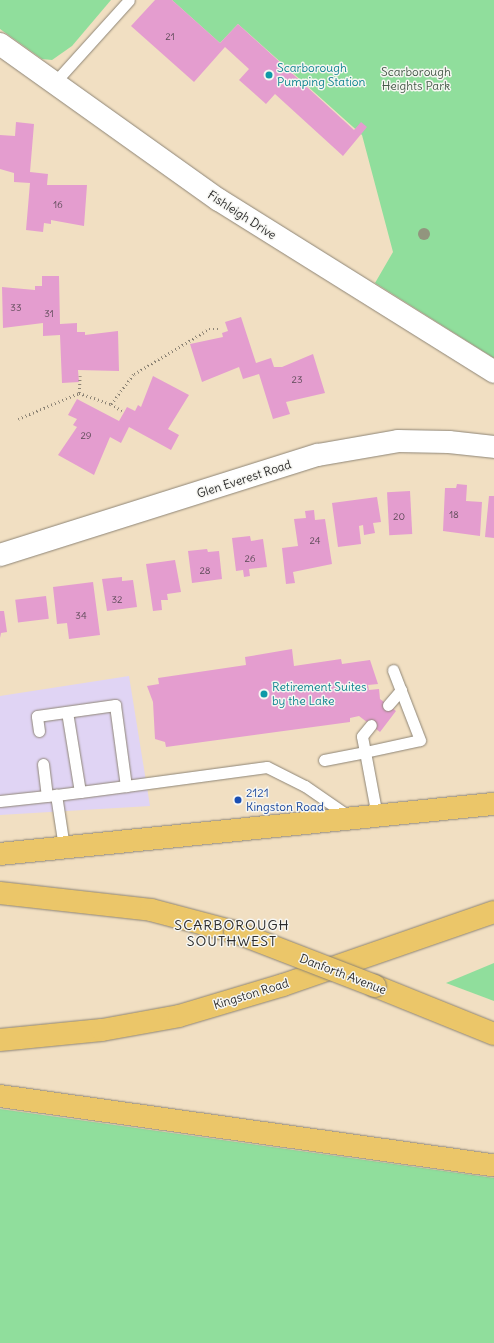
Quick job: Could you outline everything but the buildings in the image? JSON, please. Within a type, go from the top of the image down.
[{"type":"main road","points":[[0,854],[494,804]]},
{"type":"main road","name":"Danforth Avenue","points":[[0,893],[151,910],[235,932],[494,1034]]},
{"type":"main road","name":"Kingston Road","points":[[0,1040],[102,1030],[179,1016],[283,985],[494,912]]},
{"type":"main road","points":[[0,1096],[494,1165]]},
{"type":"street","name":"Fishleigh Drive","points":[[0,44],[55,82],[140,147],[219,200],[494,372]]},
{"type":"street","name":"Glen Everest Road","points":[[0,555],[318,456],[398,441],[449,442],[494,447]]},
{"type":"lane","points":[[55,82],[129,0]]},
{"type":"lane","points":[[324,760],[420,740],[393,670]]},
{"type":"lane","points":[[388,705],[401,690]]},
{"type":"lane","points":[[39,731],[37,716],[115,705],[126,786]]},
{"type":"lane","points":[[67,712],[80,792]]},
{"type":"lane","points":[[371,725],[362,736],[377,816]]},
{"type":"lane","points":[[43,764],[64,847]]},
{"type":"lane","points":[[0,801],[51,796],[267,767],[305,786],[352,819]]},
{"type":"path","points":[[111,404],[134,374],[209,329],[219,329]]},
{"type":"path","points":[[79,393],[80,376]]},
{"type":"path","points":[[18,419],[79,393],[111,404],[122,411]]},
{"type":"shaded area","points":[[129,676],[150,806],[0,815],[0,696]]},
{"type":"green space","points":[[0,0],[111,0],[72,46],[52,60],[42,59],[0,29]]},
{"type":"green space","name":"Scarborough Heights Park","points":[[172,0],[494,0],[494,358],[375,283],[393,252],[362,135],[238,24],[220,43]]},
{"type":"green space","points":[[494,963],[494,1001],[446,983]]},
{"type":"green space","points":[[0,1109],[494,1178],[494,1343],[0,1343]]},
{"type":"place","name":"Scarborough Pumping Station","points":[[269,75]]},
{"type":"place","name":"Retirement Suites by the Lake","points":[[264,694]]},
{"type":"place","name":"2121 Kingston Road","points":[[238,800]]},
{"type":"district","name":"SCARBOROUGH SOUTHWEST","points":[[232,934]]}]
